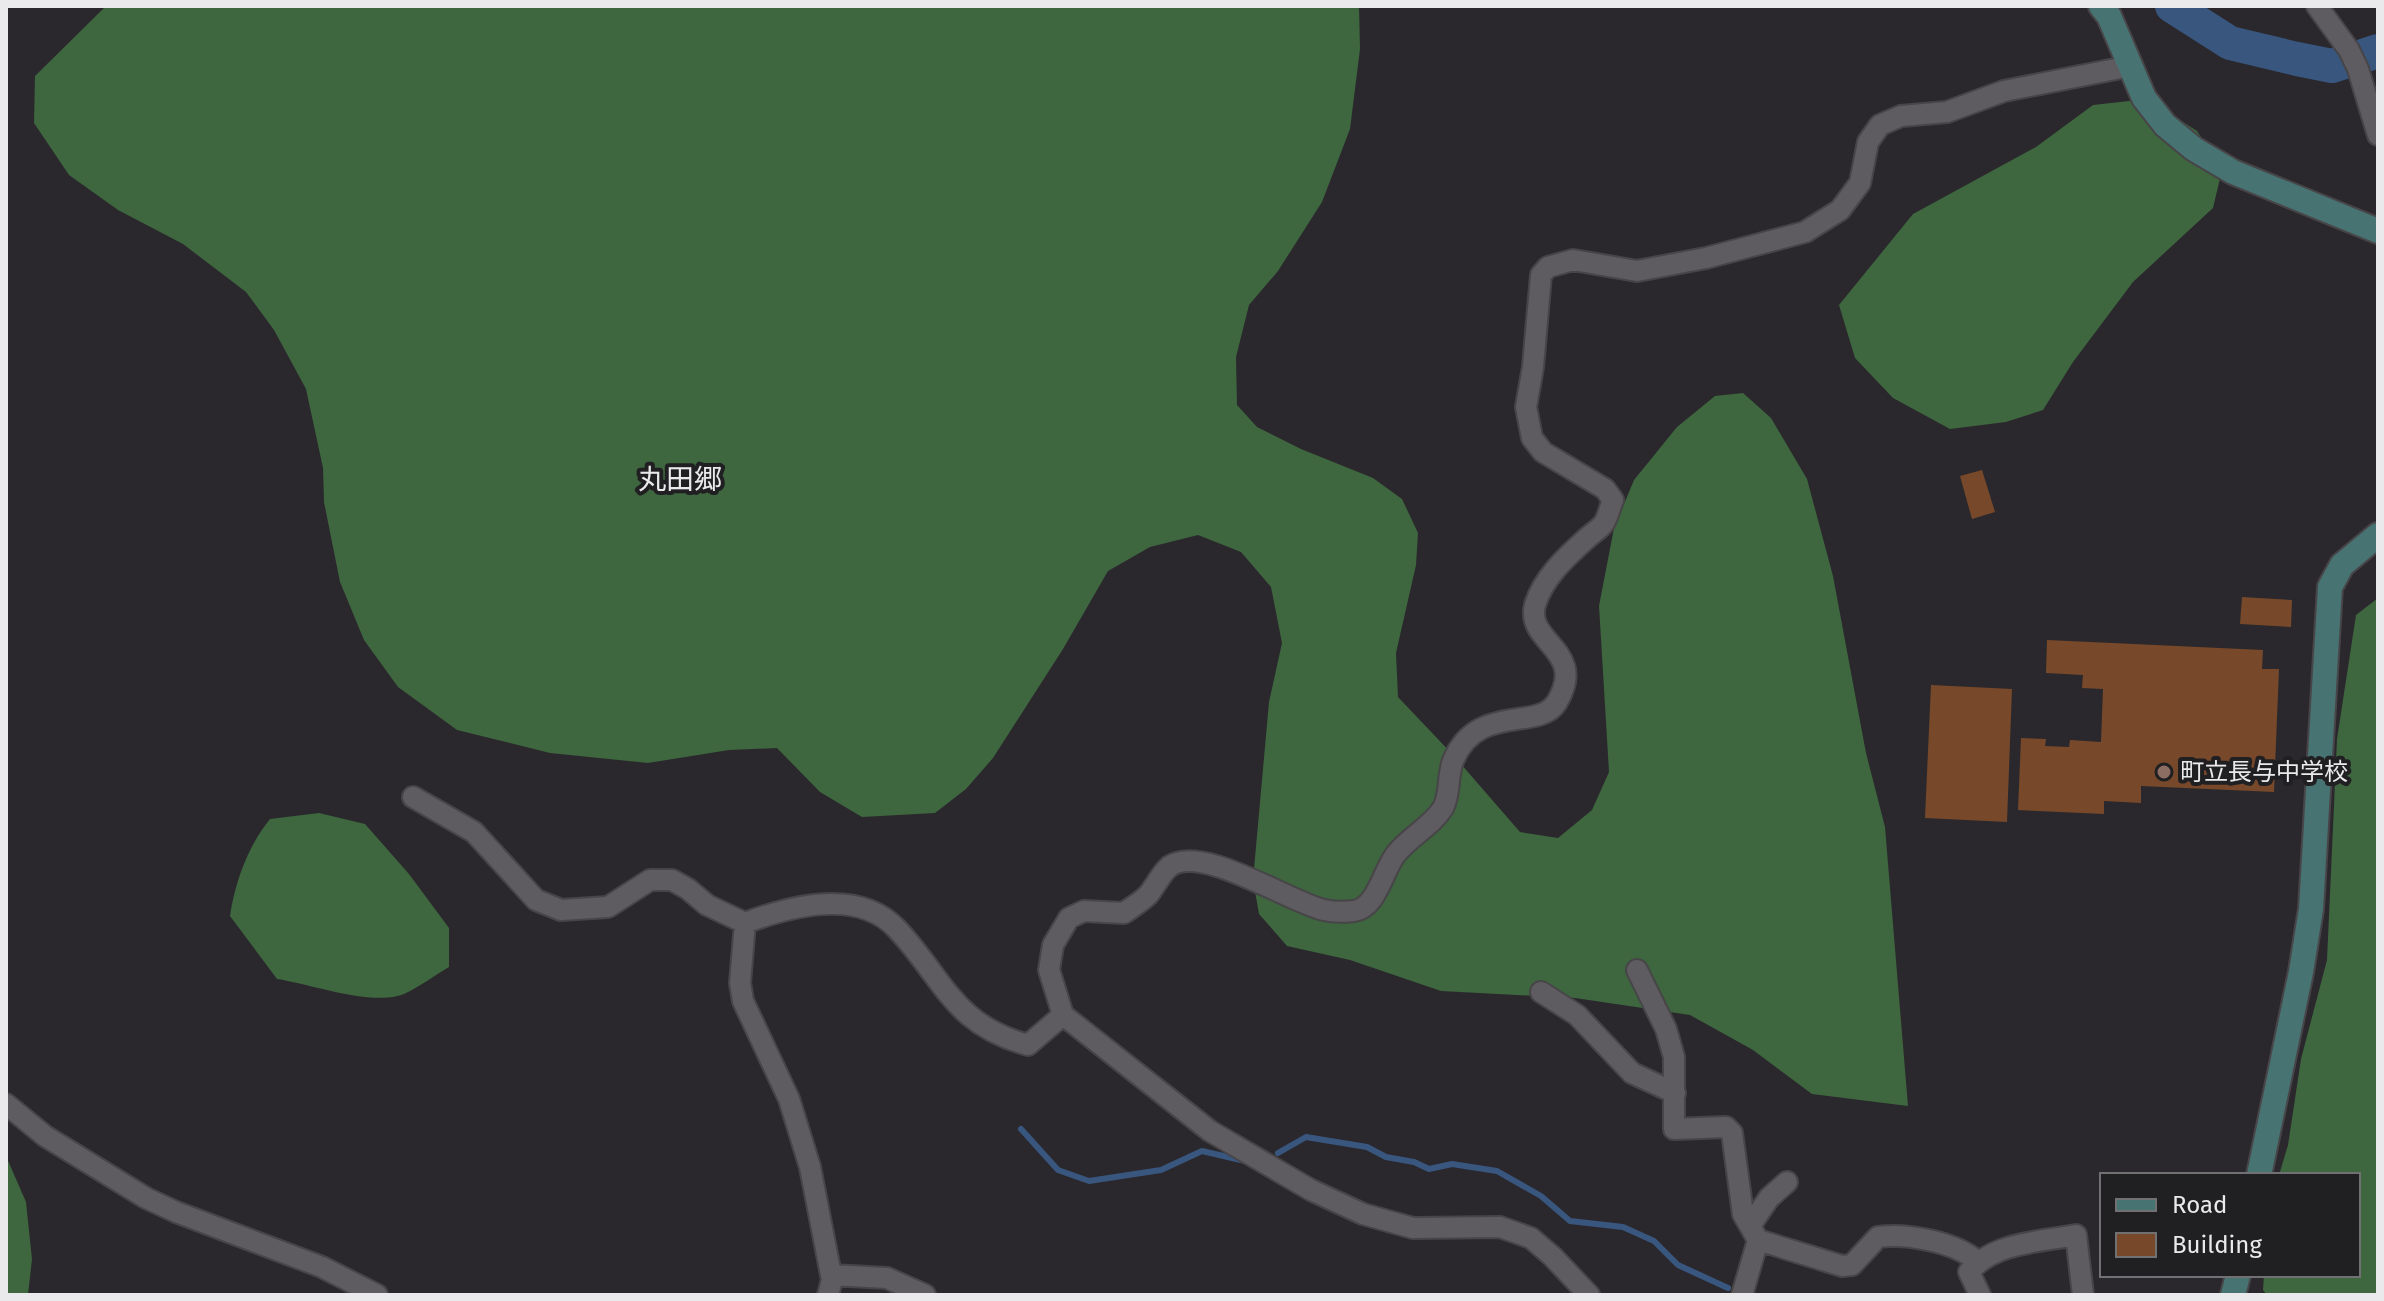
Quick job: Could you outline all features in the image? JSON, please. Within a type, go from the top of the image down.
[{"type":"street","points":[[2101,6],[2109,16],[2144,98],[2165,125],[2194,149],[2233,172],[2377,228]]},
{"type":"street","points":[[2317,6],[2349,50],[2358,69],[2374,111],[2378,135]]},
{"type":"street","points":[[1589,1295],[1531,1238],[1500,1227],[1413,1228],[1363,1214],[1311,1190],[1210,1131],[1063,1015],[1049,970],[1053,945],[1069,918],[1084,911],[1124,913],[1146,897],[1171,866],[1189,861],[1223,868],[1326,911],[1358,911],[1371,900],[1395,855],[1441,811],[1448,797],[1453,761],[1470,736],[1498,721],[1543,715],[1556,705],[1565,685],[1566,664],[1535,625],[1535,606],[1554,570],[1604,523],[1613,500],[1605,489],[1543,452],[1532,438],[1526,407],[1533,367],[1541,275],[1548,267],[1573,260],[1637,271],[1706,258],[1805,232],[1840,210],[1860,183],[1868,142],[1880,125],[1901,116],[1947,112],[2004,91],[2131,66]]},
{"type":"street","points":[[2259,1173],[2311,909],[2330,587],[2342,565],[2378,535]]},
{"type":"street","points":[[413,797],[474,832],[536,900],[561,910],[608,907],[650,880],[672,880],[707,905],[745,923],[776,911],[828,904],[867,909],[895,927],[947,994],[971,1018],[1001,1037],[1028,1045],[1063,1015]]},
{"type":"street","points":[[745,923],[741,974],[743,1001],[789,1099],[810,1167],[829,1285],[887,1278],[925,1295]]},
{"type":"street","points":[[1637,970],[1666,1029],[1674,1057],[1674,1129],[1726,1127],[1732,1133],[1743,1214],[1754,1233],[1842,1266],[1852,1265],[1878,1237],[1913,1236],[1969,1254],[1978,1262]]},
{"type":"street","points":[[1541,992],[1577,1015],[1632,1073],[1675,1093]]},
{"type":"street","points":[[6,1104],[45,1136],[146,1198],[322,1267],[377,1295]]},
{"type":"street","points":[[1742,1295],[1754,1233],[1769,1198],[1787,1182]]},
{"type":"street","points":[[1980,1295],[1969,1272],[1995,1251],[2076,1235],[2083,1295]]},
{"type":"green space","points":[[106,6],[1359,6],[1360,49],[1350,129],[1322,202],[1278,271],[1249,305],[1236,357],[1237,405],[1257,427],[1301,449],[1373,478],[1402,499],[1418,533],[1416,565],[1396,653],[1398,697],[1520,832],[1558,838],[1592,810],[1609,772],[1599,606],[1614,528],[1634,480],[1677,427],[1715,396],[1743,393],[1771,418],[1807,479],[1833,576],[1866,753],[1885,827],[1908,1106],[1812,1094],[1753,1050],[1690,1015],[1575,998],[1441,991],[1350,960],[1287,946],[1259,914],[1253,880],[1269,702],[1282,643],[1271,587],[1241,552],[1198,535],[1150,547],[1108,571],[1063,649],[993,758],[966,789],[935,813],[862,817],[820,792],[777,748],[729,750],[648,763],[550,753],[457,730],[398,687],[364,640],[340,582],[324,502],[323,468],[306,389],[274,330],[246,292],[183,244],[118,210],[69,175],[34,123],[35,76]]},
{"type":"green space","points":[[2147,99],[2197,131],[2222,170],[2213,208],[2133,282],[2073,362],[2043,410],[2006,422],[1950,429],[1893,398],[1855,358],[1839,305],[1913,214],[2036,147],[2093,105]]},
{"type":"green space","points":[[2378,598],[2378,1295],[2267,1295],[2263,1290],[2264,1277],[2360,1277],[2360,1173],[2280,1173],[2288,1145],[2301,1059],[2327,960],[2337,739],[2356,615]]},
{"type":"green space","points":[[319,813],[365,824],[409,874],[449,928],[449,967],[412,990],[393,997],[343,994],[277,979],[230,916],[235,890],[249,853],[270,819]]},
{"type":"green space","points":[[6,1156],[26,1202],[32,1259],[28,1295],[6,1295]]},
{"type":"building","points":[[1982,470],[1995,512],[1972,519],[1960,476]]},
{"type":"building","points":[[2242,597],[2292,600],[2291,627],[2240,624]]},
{"type":"building","points":[[2047,640],[2263,650],[2262,669],[2279,669],[2274,792],[2141,786],[2141,803],[2104,801],[2104,814],[2018,810],[2021,738],[2046,739],[2045,746],[2069,747],[2070,740],[2101,742],[2103,689],[2082,688],[2083,675],[2046,673]]},
{"type":"building","points":[[1931,685],[2012,689],[2007,822],[1925,818]]},
{"type":"waterway","points":[[2172,6],[2230,43],[2297,59],[2332,66],[2378,51]]},
{"type":"waterway","points":[[1021,1129],[1058,1170],[1089,1181],[1161,1170],[1202,1151],[1245,1161]]},
{"type":"waterway","points":[[1278,1153],[1306,1137],[1367,1147],[1386,1157],[1414,1162],[1429,1169],[1452,1164],[1497,1171],[1541,1196],[1570,1221],[1623,1227],[1654,1241],[1678,1265],[1728,1288]]},
{"type":"place","name":"町立長与中学校","points":[[2164,772]]},
{"type":"district","name":"丸田郷","points":[[680,479]]}]
